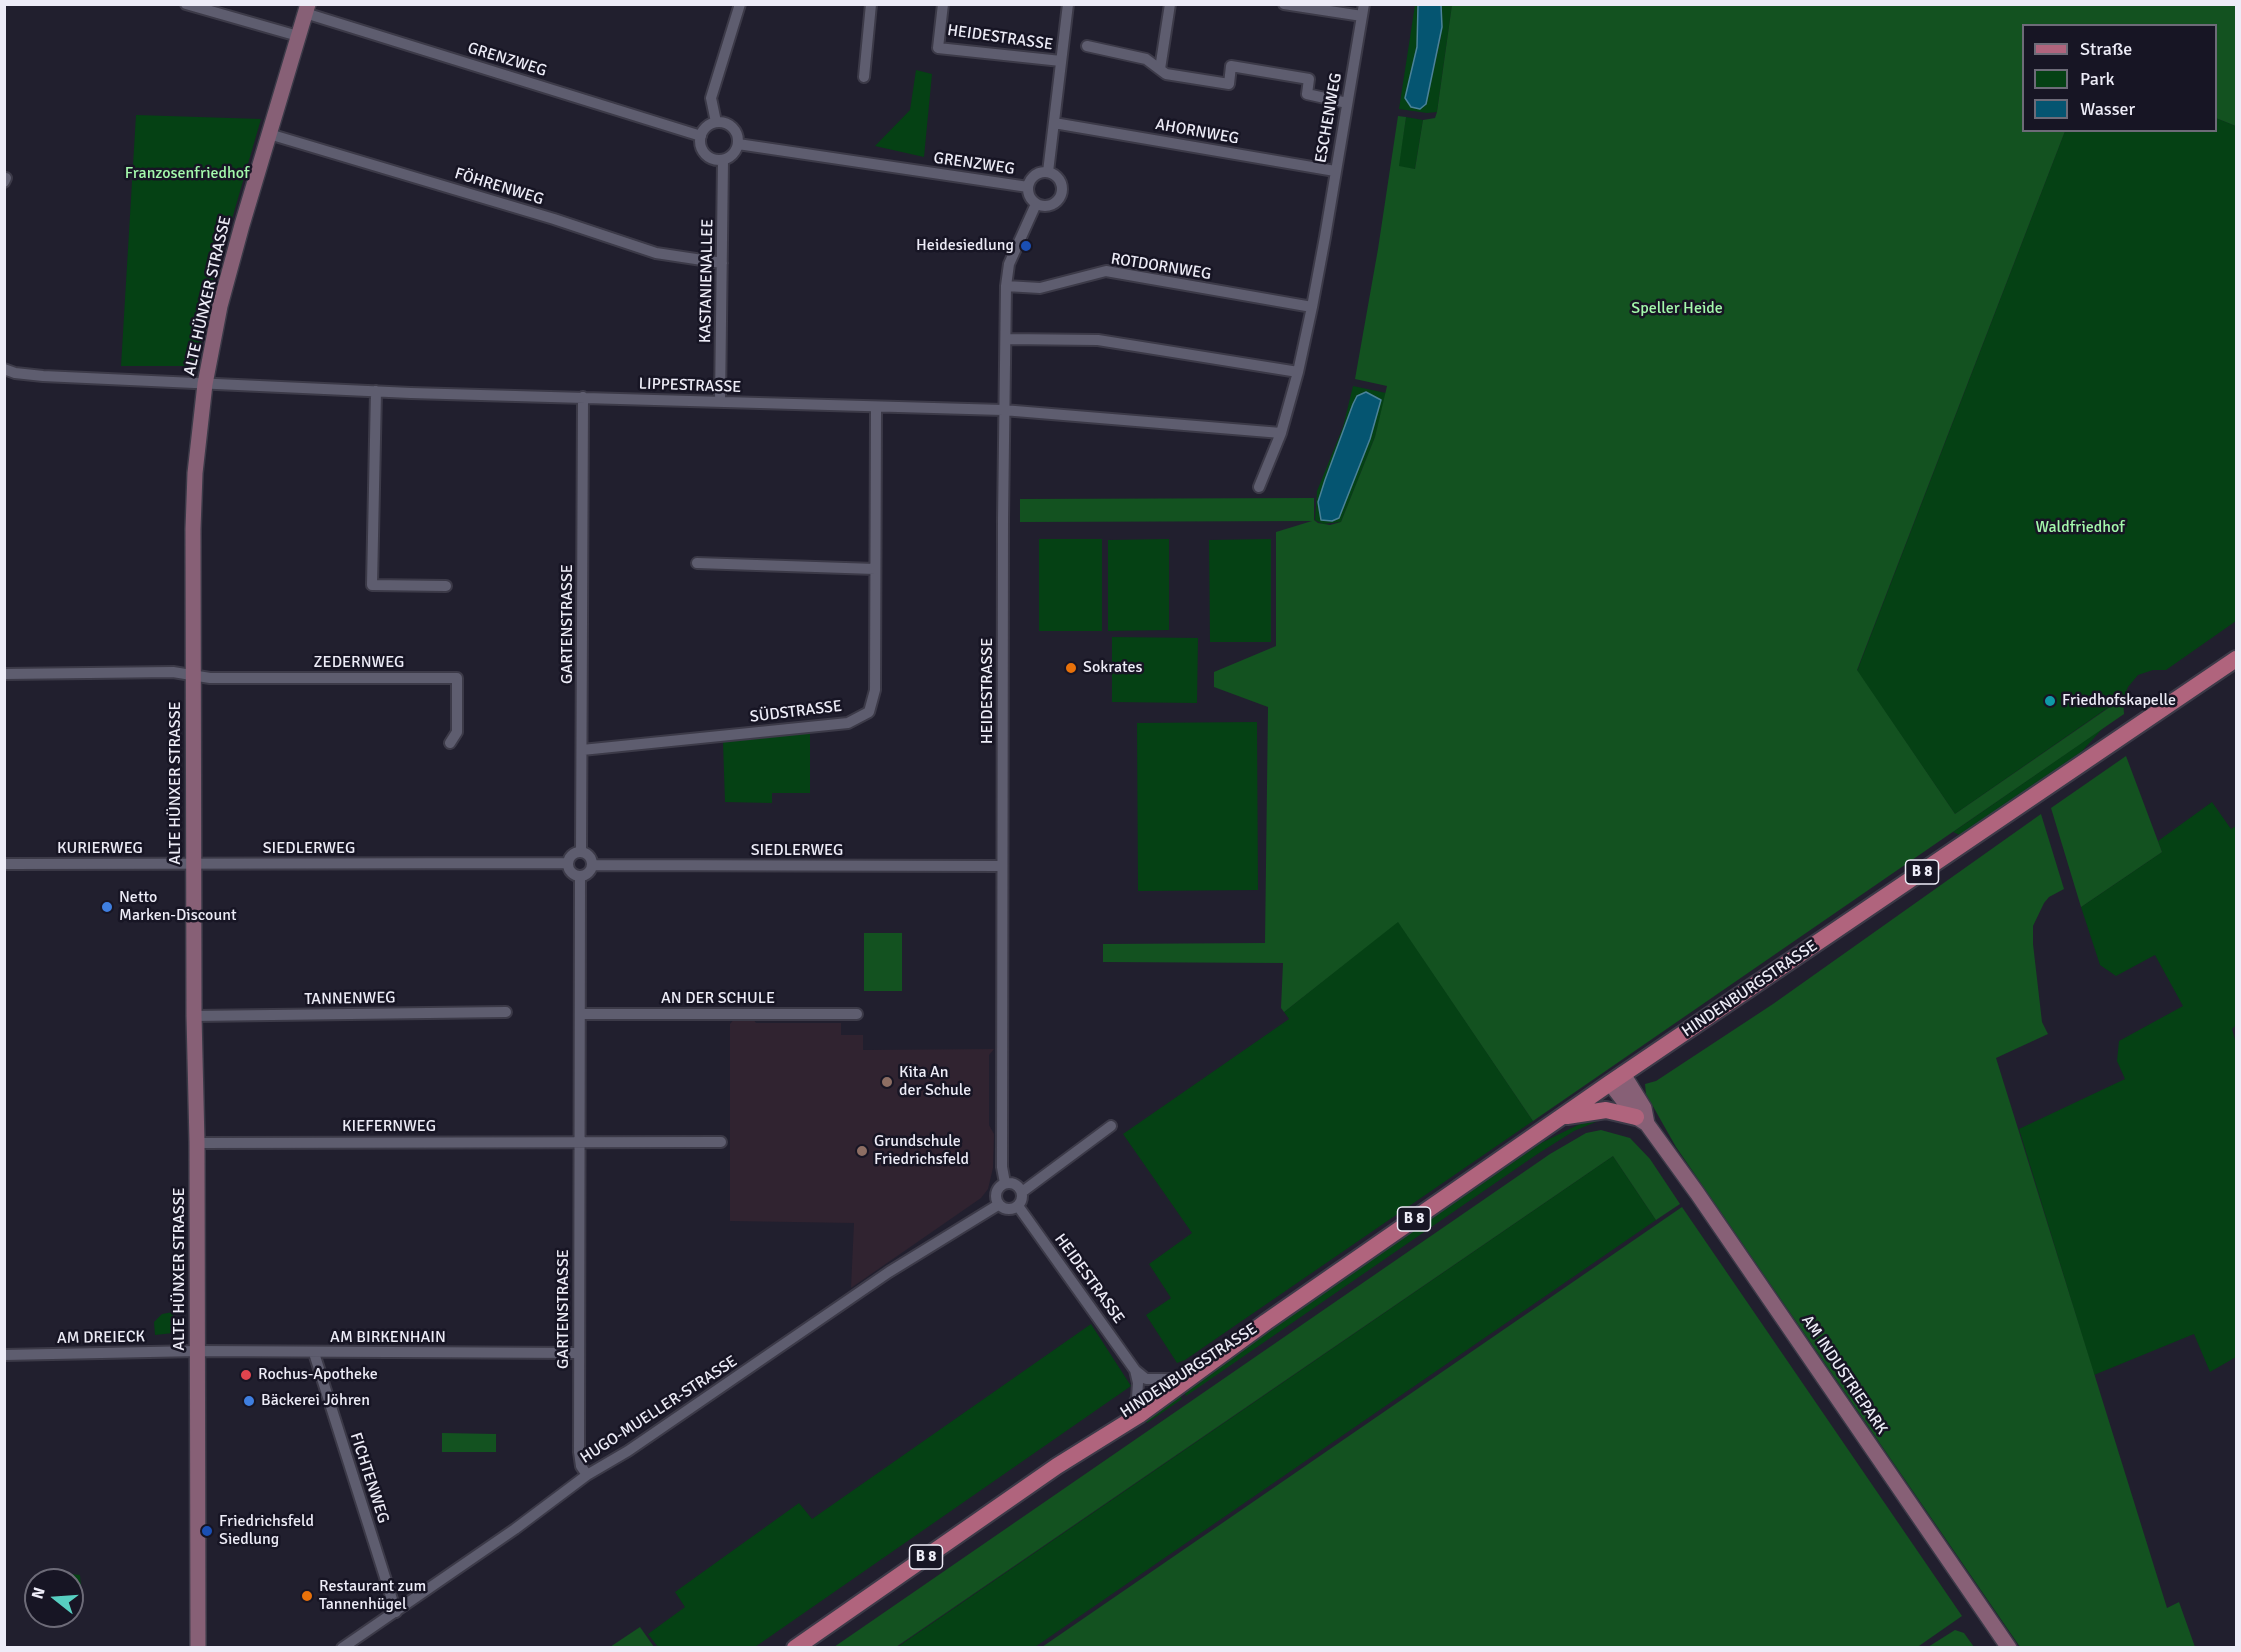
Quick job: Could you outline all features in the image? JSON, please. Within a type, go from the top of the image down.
[{"type":"main road","name":"HINDENBURGSTRASSE","points":[[795,1647],[1057,1466],[1139,1415],[1266,1322],[1563,1116],[2236,659]]},
{"type":"main road","points":[[1563,1116],[1606,1110],[1642,1120]]},
{"type":"main road","name":"HINDENBURGSTRASSE","points":[[1057,1466],[1133,1406],[1172,1379],[1266,1322]]},
{"type":"street","points":[[186,4],[298,36]]},
{"type":"street","points":[[716,122],[711,98],[740,4]]},
{"type":"street","points":[[864,76],[872,4]]},
{"type":"street","name":"HEIDESTRASSE","points":[[943,4],[938,48],[1061,61]]},
{"type":"street","name":"HEIDESTRASSE","points":[[1048,172],[1068,4]]},
{"type":"street","points":[[1160,69],[1170,4]]},
{"type":"street","points":[[1284,4],[1362,16]]},
{"type":"street","name":"ESCHENWEG","points":[[1312,307],[1364,4]]},
{"type":"street","name":"ALTE HÜNXER STRASSE","points":[[198,1647],[193,530],[199,429],[220,306],[306,9]]},
{"type":"street","name":"GRENZWEG","points":[[306,9],[701,136]]},
{"type":"street","points":[[1087,46],[1146,59],[1166,74],[1229,84],[1231,66],[1309,79],[1307,94],[1347,103]]},
{"type":"street","points":[[716,122],[732,127],[738,137],[734,154],[723,160],[717,160],[705,154],[700,142],[706,127],[716,122]]},
{"type":"street","name":"AHORNWEG","points":[[1054,123],[1335,171]]},
{"type":"street","name":"FÖHRENWEG","points":[[269,134],[554,219],[656,253],[722,263]]},
{"type":"street","name":"GRENZWEG","points":[[738,144],[1028,187]]},
{"type":"street","name":"KASTANIENALLEE","points":[[720,402],[723,160]]},
{"type":"street","points":[[1048,172],[1060,181],[1062,186],[1060,197],[1057,202],[1047,206],[1036,204],[1029,197],[1029,182],[1037,174],[1048,172]]},
{"type":"street","name":"HEIDESTRASSE","points":[[998,1205],[996,1192],[1005,1183],[1002,1167],[1002,866],[1003,410],[1006,286],[1009,264],[1036,204]]},
{"type":"street","name":"ROTDORNWEG","points":[[1006,286],[1040,288],[1106,271],[1312,307]]},
{"type":"street","points":[[1259,487],[1281,433],[1298,372],[1312,307]]},
{"type":"street","points":[[1006,339],[1098,340],[1298,372]]},
{"type":"street","name":"LIPPESTRASSE","points":[[4,369],[15,373],[43,376],[205,384],[876,408],[1003,410]]},
{"type":"street","points":[[376,391],[372,585],[446,586]]},
{"type":"street","name":"GARTENSTRASSE","points":[[581,852],[584,397]]},
{"type":"street","name":"SÜDSTRASSE","points":[[582,750],[848,723],[869,712],[875,690],[876,408]]},
{"type":"street","points":[[1003,410],[1281,433]]},
{"type":"street","points":[[697,563],[875,569]]},
{"type":"street","points":[[4,674],[172,672],[194,676]]},
{"type":"street","name":"ZEDERNWEG","points":[[194,676],[210,678],[457,678],[457,732],[450,743]]},
{"type":"street","points":[[581,852],[587,854],[592,865],[590,871],[580,877],[573,875],[568,863],[575,853],[581,852]]},
{"type":"street","name":"SIEDLERWEG","points":[[195,864],[568,863]]},
{"type":"street","name":"KURIERWEG","points":[[4,864],[195,864]]},
{"type":"street","name":"SIEDLERWEG","points":[[592,865],[1002,866]]},
{"type":"street","name":"GARTENSTRASSE","points":[[580,877],[579,1452],[581,1466],[587,1475]]},
{"type":"street","name":"TANNENWEG","points":[[194,1016],[506,1012]]},
{"type":"street","name":"AN DER SCHULE","points":[[580,1014],[857,1014]]},
{"type":"street","name":"AM INDUSTRIEPARK","points":[[1617,1079],[1642,1120],[1704,1203],[2008,1647]]},
{"type":"street","points":[[1022,1192],[1112,1126]]},
{"type":"street","points":[[580,1142],[721,1142]]},
{"type":"street","name":"KIEFERNWEG","points":[[197,1143],[580,1142]]},
{"type":"street","points":[[998,1205],[1010,1209],[1022,1200],[1022,1192],[1013,1183],[1005,1183]]},
{"type":"street","name":"HUGO-MUELLER-STRASSE","points":[[342,1647],[515,1529],[587,1475],[628,1451],[889,1272],[998,1205]]},
{"type":"street","name":"HEIDESTRASSE","points":[[1017,1206],[1135,1370]]},
{"type":"street","name":"AM BIRKENHAIN","points":[[198,1351],[578,1353]]},
{"type":"street","name":"AM DREIECK","points":[[4,1355],[198,1351]]},
{"type":"street","name":"FICHTENWEG","points":[[314,1353],[396,1612]]},
{"type":"street","points":[[1135,1370],[1146,1379],[1172,1379]]},
{"type":"street","points":[[1133,1406],[1138,1390],[1135,1370]]},
{"type":"shaded area","name":"Grundschule Friedrichsfeld","points":[[735,1018],[753,1019],[756,1023],[841,1023],[841,1035],[863,1035],[863,1050],[994,1049],[989,1055],[989,1125],[994,1134],[993,1168],[988,1189],[981,1198],[851,1288],[854,1223],[730,1221],[730,1024]]},
{"type":"green space","points":[[1415,5],[1418,5],[1417,47],[1413,64],[1426,104],[1441,36],[1441,5],[1452,5],[1437,112],[1399,109]]},
{"type":"green space","name":"Speller Heide","points":[[1452,5],[2236,5],[2236,126],[2217,118],[2217,24],[2022,24],[2022,132],[2065,132],[1857,670],[1955,814],[2120,700],[2123,700],[2124,714],[1533,1121],[1398,922],[1284,1012],[1281,1008],[1283,963],[1103,962],[1103,944],[1265,943],[1268,707],[1214,687],[1214,672],[1276,646],[1276,532],[1312,521],[1020,522],[1020,499],[1314,498],[1314,520],[1330,525],[1341,522],[1375,437],[1387,386],[1355,379],[1398,116],[1406,117],[1399,166],[1415,169],[1423,120],[1435,118]]},
{"type":"green space","points":[[916,70],[932,74],[924,157],[875,146],[910,110]]},
{"type":"green space","name":"Franzosenfriedhof","points":[[136,115],[261,119],[212,288],[197,366],[121,366]]},
{"type":"green space","points":[[1406,117],[1423,120],[1415,169],[1398,167]]},
{"type":"green space","name":"Waldfriedhof","points":[[2217,118],[2236,126],[2236,621],[2166,670],[2153,670],[2138,675],[2128,687],[2123,700],[2119,700],[1955,814],[1857,671],[2065,132],[2217,132]]},
{"type":"green space","points":[[1353,386],[1386,393],[1375,437],[1341,522],[1323,524],[1315,520],[1317,491],[1343,427]],"holes":[[[1340,440],[1339,518],[1323,485]]]},
{"type":"green space","points":[[1039,539],[1102,539],[1102,631],[1039,631]]},
{"type":"green space","points":[[1169,539],[1169,630],[1108,631],[1108,540]]},
{"type":"green space","points":[[1271,539],[1271,642],[1210,642],[1209,540]]},
{"type":"green space","points":[[1112,637],[1198,638],[1197,703],[1112,702]]},
{"type":"green space","points":[[1257,722],[1258,890],[1138,891],[1137,723]]},
{"type":"green space","points":[[2103,728],[2075,759],[1962,836],[1953,832]]},
{"type":"green space","points":[[810,733],[810,793],[772,793],[772,803],[725,802],[723,742]]},
{"type":"green space","points":[[2126,756],[2162,852],[2081,907],[2051,808]]},
{"type":"green space","points":[[2212,802],[2231,829],[2236,826],[2236,1025],[2232,1029],[2236,1043],[2236,1357],[2210,1372],[2194,1334],[2094,1375],[2019,1129],[2125,1079],[2117,1061],[2119,1041],[2183,1006],[2155,955],[2116,976],[2100,965],[2081,907],[2162,852],[2158,841]]},
{"type":"green space","points":[[2041,814],[2064,889],[2049,897],[2033,926],[2042,1022],[2048,1034],[1996,1058],[2167,1608],[2179,1602],[2195,1647],[2020,1647],[1676,1147],[1646,1094],[1645,1084],[1656,1081],[1773,1004]]},
{"type":"green space","points":[[1398,921],[1533,1121],[1185,1360],[1177,1363],[1146,1315],[1171,1298],[1149,1264],[1192,1233],[1123,1134],[1289,1019],[1284,1012]]},
{"type":"green space","points":[[864,933],[902,933],[902,991],[864,991]]},
{"type":"green space","points":[[1602,1116],[1598,1121],[1574,1131],[1536,1155],[1186,1396],[1183,1389],[1541,1143]]},
{"type":"green space","points":[[1601,1130],[1630,1138],[1650,1159],[1680,1204],[1656,1220],[1613,1156],[896,1647],[834,1647],[1550,1154],[1586,1133]]},
{"type":"green space","points":[[1613,1156],[1656,1220],[1035,1647],[896,1648]]},
{"type":"green space","points":[[1682,1207],[1962,1616],[1916,1648],[1042,1647]]},
{"type":"green space","points":[[173,1312],[173,1333],[155,1335],[154,1322],[162,1314]]},
{"type":"green space","points":[[1091,1324],[1131,1386],[755,1647],[658,1647],[648,1634],[685,1607],[675,1592],[799,1503],[812,1519]]},
{"type":"green space","points":[[1178,1392],[1182,1399],[1147,1423],[1145,1420]]},
{"type":"green space","points":[[442,1433],[496,1434],[496,1452],[442,1452]]},
{"type":"green space","points":[[640,1627],[654,1647],[610,1647]]},
{"type":"green space","points":[[1955,1630],[1964,1633],[1974,1647],[1928,1647]]},
{"type":"water","points":[[1418,5],[1441,5],[1442,27],[1426,104],[1420,109],[1411,107],[1405,98],[1417,47]]},
{"type":"water","points":[[1366,392],[1381,400],[1370,439],[1339,518],[1332,521],[1321,520],[1318,502],[1325,480],[1353,404],[1357,396]]},
{"type":"place","name":"Heidesiedlung","points":[[1026,246]]},
{"type":"place","name":"Sokrates","points":[[1071,668]]},
{"type":"place","name":"Friedhofskapelle","points":[[2050,701]]},
{"type":"place","name":"Netto Marken-Discount","points":[[107,907]]},
{"type":"place","name":"Kita An der Schule","points":[[887,1082]]},
{"type":"place","name":"Grundschule Friedrichsfeld","points":[[862,1151]]},
{"type":"place","name":"Rochus-Apotheke","points":[[246,1375]]},
{"type":"place","name":"Bäckerei Jöhren","points":[[249,1401]]},
{"type":"place","name":"Friedrichsfeld Siedlung","points":[[207,1531]]},
{"type":"place","name":"Restaurant zum Tannenhügel","points":[[307,1596]]}]
